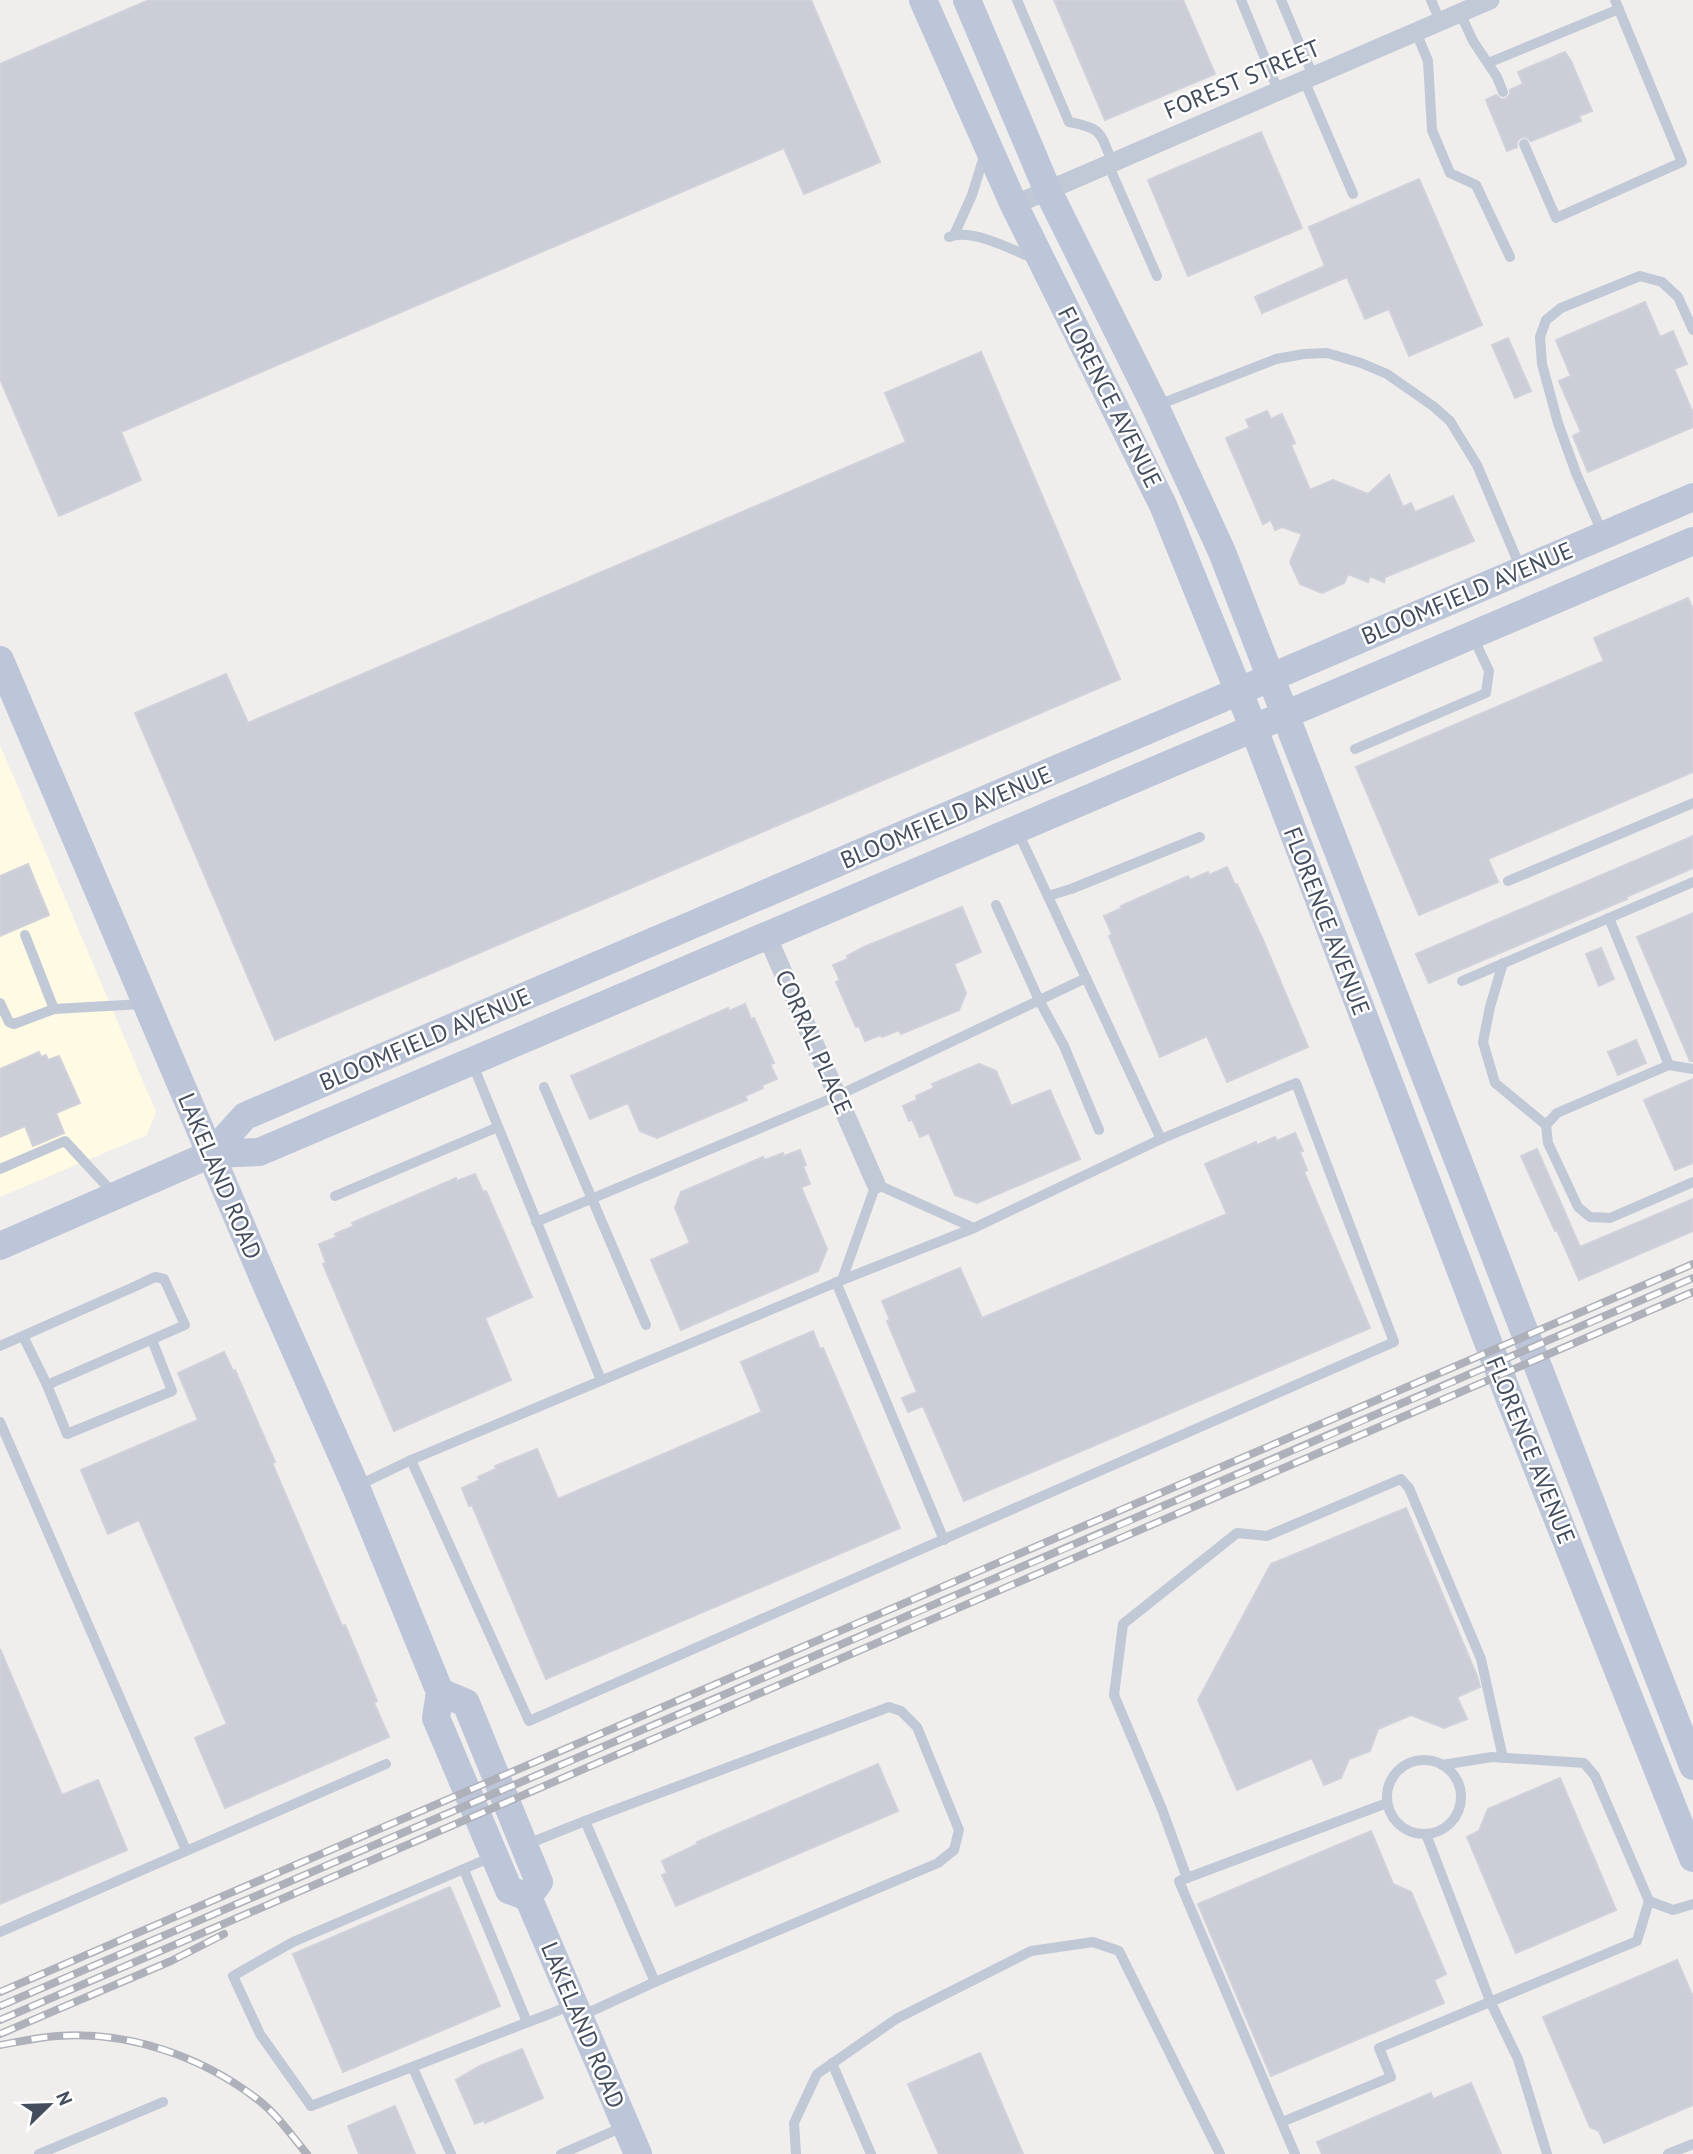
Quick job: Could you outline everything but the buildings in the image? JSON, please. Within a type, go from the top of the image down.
[{"type":"main road","name":"FLORENCE AVENUE","points":[[923,0],[1014,205],[1163,505],[1254,729],[1504,1384],[1693,1858]]},
{"type":"main road","name":"FLORENCE AVENUE","points":[[967,0],[1047,189],[1155,406],[1222,552],[1693,1766]]},
{"type":"main road","points":[[1112,403],[1123,410],[1155,406]]},
{"type":"main road","name":"BLOOMFIELD AVENUE","points":[[211,1154],[245,1116],[1693,497]]},
{"type":"main road","name":"BLOOMFIELD AVENUE","points":[[0,1246],[211,1154],[259,1152],[1693,541]]},
{"type":"main road","name":"LAKELAND ROAD","points":[[0,660],[8,701],[148,1004],[266,1284],[356,1487],[440,1692],[436,1718],[494,1856],[509,1890],[528,1897],[638,2154]]},
{"type":"main road","name":"CORRAL PLACE","points":[[751,900],[766,936]]},
{"type":"main road","points":[[440,1692],[466,1703],[538,1882],[528,1897]]},
{"type":"street","name":"FOREST STREET","points":[[1014,205],[1490,0]]},
{"type":"street","name":"CORRAL PLACE","points":[[766,936],[876,1184]]},
{"type":"lane","points":[[1017,0],[1069,122],[1091,126],[1100,133],[1157,276]]},
{"type":"lane","points":[[1241,0],[1278,90]]},
{"type":"lane","points":[[1281,0],[1353,194]]},
{"type":"lane","points":[[1431,0],[1440,21]]},
{"type":"lane","points":[[1488,63],[1617,5],[1682,162],[1556,218],[1524,144]]},
{"type":"lane","points":[[1460,13],[1503,92]]},
{"type":"lane","points":[[1416,32],[1428,61],[1432,130],[1450,173],[1476,185],[1510,257]]},
{"type":"lane","points":[[987,146],[972,195],[951,236],[985,238],[1042,262]]},
{"type":"lane","points":[[1603,535],[1567,448],[1542,363],[1540,337],[1546,320],[1561,308],[1640,276],[1662,282],[1678,297],[1693,330]]},
{"type":"lane","points":[[1155,406],[1262,365],[1304,354],[1327,353],[1378,370],[1410,388],[1450,421],[1477,465],[1522,570]]},
{"type":"lane","points":[[1355,749],[1486,693],[1489,671],[1472,635]]},
{"type":"lane","points":[[1508,881],[1693,803]]},
{"type":"lane","points":[[1016,828],[1161,1139]]},
{"type":"lane","points":[[1048,896],[1200,836]]},
{"type":"lane","points":[[1462,981],[1693,882]]},
{"type":"lane","points":[[996,905],[1064,1046],[1099,1130]]},
{"type":"lane","points":[[1609,918],[1669,1065]]},
{"type":"lane","points":[[25,935],[54,1009]]},
{"type":"lane","points":[[1503,963],[1489,1007],[1483,1042],[1495,1083],[1546,1125],[1548,1143],[1577,1207],[1590,1217],[1610,1218],[1693,1182]]},
{"type":"lane","points":[[537,1223],[837,1096],[1086,978]]},
{"type":"lane","points":[[0,1003],[9,1022],[15,1024],[54,1009],[148,1004]]},
{"type":"lane","points":[[471,1062],[601,1380]]},
{"type":"lane","points":[[1546,1125],[1557,1113],[1669,1065],[1693,1069]]},
{"type":"lane","points":[[356,1487],[411,1460],[601,1380],[974,1228],[1161,1139],[1296,1083],[1394,1342],[530,1721],[411,1460]]},
{"type":"lane","points":[[544,1087],[646,1325]]},
{"type":"lane","points":[[335,1196],[498,1127]]},
{"type":"lane","points":[[0,1169],[65,1140],[116,1196]]},
{"type":"lane","points":[[944,1539],[839,1281],[876,1184],[974,1228]]},
{"type":"lane","points":[[0,1346],[155,1277],[164,1279],[185,1325],[47,1385]]},
{"type":"lane","points":[[23,1336],[67,1434],[172,1391],[152,1340]]},
{"type":"lane","points":[[0,1422],[186,1850]]},
{"type":"lane","points":[[1187,1878],[1162,1809],[1114,1695],[1123,1624],[1237,1533],[1267,1536],[1401,1479],[1409,1488],[1481,1659],[1503,1758]]},
{"type":"lane","points":[[494,1856],[293,1942],[233,1976],[260,2034],[312,2106],[527,2022],[577,2010],[654,1982],[938,1863],[954,1850],[959,1830],[917,1727],[901,1712],[889,1707],[524,1845]]},
{"type":"lane","points":[[1282,2122],[1391,2077],[1379,2048],[1637,1941],[1649,1901],[1595,1776],[1584,1763],[1503,1758],[1442,1765],[1425,1760],[1413,1761],[1402,1766],[1388,1785],[1387,1802],[1394,1819],[1403,1828],[1414,1833],[1438,1831],[1449,1824],[1456,1814],[1460,1790],[1456,1778],[1442,1765]]},
{"type":"lane","points":[[0,1932],[386,1764]]},
{"type":"lane","points":[[1295,2154],[1180,1881],[1387,1802]]},
{"type":"lane","points":[[585,1821],[654,1982]]},
{"type":"lane","points":[[1426,1834],[1490,2001],[1518,2059],[1546,2154]]},
{"type":"lane","points":[[464,1870],[527,2022]]},
{"type":"lane","points":[[1649,1901],[1673,1910],[1693,1904]]},
{"type":"lane","points":[[796,2154],[794,2123],[817,2074],[832,2063],[896,2019],[1031,1951],[1093,1942],[1119,1951],[1220,2154]]},
{"type":"lane","points":[[832,2063],[871,2154]]},
{"type":"lane","points":[[412,2068],[452,2154]]},
{"type":"lane","points":[[39,2154],[163,2102]]},
{"type":"lane","points":[[561,2154],[625,2126]]},
{"type":"lane","points":[[1668,2154],[1693,2144]]},
{"type":"shaded area","points":[[0,745],[156,1112],[147,1135],[0,1197]]},
{"type":"railway","points":[[0,1992],[1693,1264]]},
{"type":"railway","points":[[0,2006],[1693,1278]]},
{"type":"railway","points":[[0,2020],[1693,1292]]},
{"type":"railway","points":[[0,2034],[171,1961],[224,1934]]},
{"type":"railway","points":[[0,2045],[51,2037],[84,2036],[137,2042],[163,2050],[212,2070],[257,2099],[307,2154]]}]
